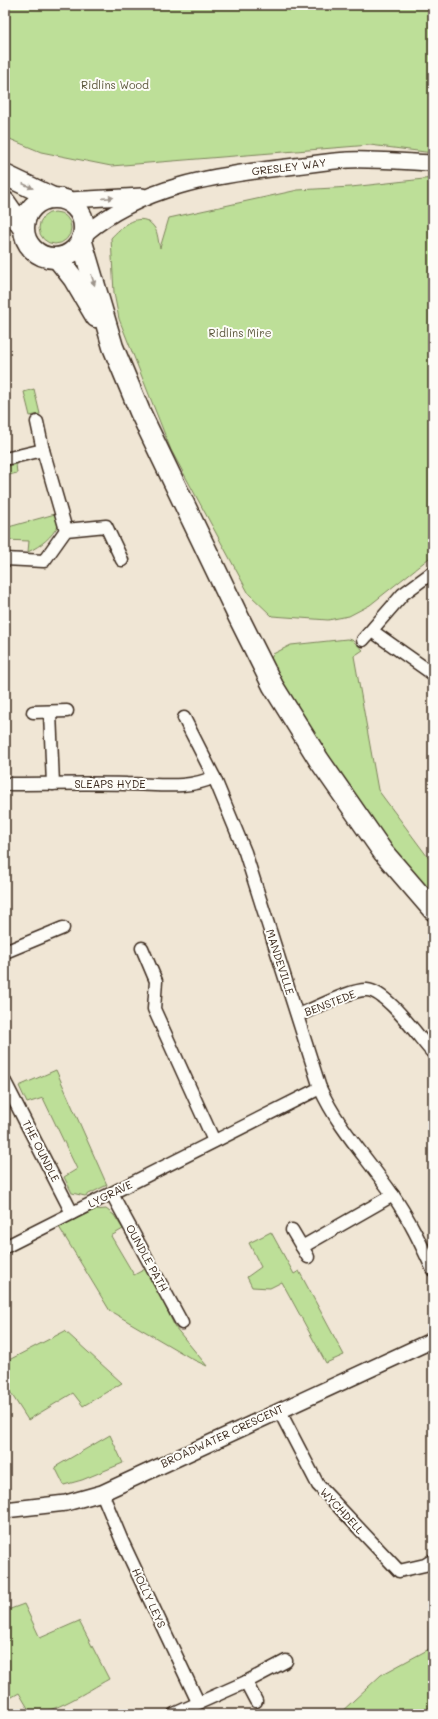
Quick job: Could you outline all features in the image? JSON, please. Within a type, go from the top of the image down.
[{"type":"highway","points":[[5,175],[60,199],[80,212],[84,220],[83,238],[113,347],[140,412],[273,686],[319,760],[384,852],[433,910]]},
{"type":"highway","points":[[60,199],[36,204],[27,214],[23,228],[24,235],[31,249],[44,258],[58,259],[72,254],[83,238]]},
{"type":"highway","points":[[5,202],[23,228]]},
{"type":"highway","points":[[58,259],[73,278],[113,347]]},
{"type":"street","name":"GRESLEY WAY","points":[[83,238],[104,219],[148,195],[177,186],[248,172],[348,160],[433,163]]},
{"type":"street","name":"GRESLEY WAY","points":[[60,199],[148,195]]},
{"type":"street","points":[[37,422],[43,450],[66,530]]},
{"type":"street","points":[[5,459],[43,450]]},
{"type":"street","points":[[5,559],[44,561],[66,530],[106,526],[122,560]]},
{"type":"street","points":[[363,640],[403,594],[433,572]]},
{"type":"street","points":[[372,631],[433,674]]},
{"type":"street","points":[[33,712],[50,713],[67,711]]},
{"type":"street","points":[[50,713],[53,784]]},
{"type":"street","name":"MANDEVILLE","points":[[184,718],[214,777],[244,852],[298,1015],[320,1088],[333,1115],[393,1195],[410,1222],[433,1270]]},
{"type":"street","name":"SLEAPS HYDE","points":[[5,784],[187,785],[203,782],[214,777]]},
{"type":"street","points":[[5,952],[63,928]]},
{"type":"street","points":[[142,948],[156,981],[154,1009],[214,1141]]},
{"type":"street","name":"BENSTEDE","points":[[298,1015],[355,992],[366,990],[374,992],[388,1002],[433,1053]]},
{"type":"street","name":"THE OUNDLE","points":[[6,1088],[72,1213]]},
{"type":"street","name":"LYGRAVE","points":[[5,1247],[320,1088]]},
{"type":"street","name":"OUNDLE PATH","points":[[112,1194],[182,1323]]},
{"type":"street","points":[[302,1247],[393,1195]]},
{"type":"street","points":[[292,1230],[308,1257]]},
{"type":"street","name":"BROADWATER CRESCENT","points":[[5,1510],[66,1503],[102,1492],[433,1340]]},
{"type":"street","name":"WYCHDELL","points":[[280,1410],[318,1486],[399,1570],[418,1567],[433,1560]]},
{"type":"street","name":"HOLLY LEYS","points":[[102,1492],[122,1541],[198,1702]]},
{"type":"street","points":[[174,1714],[198,1702],[246,1682],[286,1661]]},
{"type":"street","points":[[246,1682],[256,1701]]},
{"type":"green space","name":"Ridlins Wood","points":[[5,5],[433,5],[433,153],[370,145],[111,166],[41,152],[5,137]]},
{"type":"green space","name":"Ridlins Mire","points":[[433,178],[433,555],[370,605],[349,616],[328,620],[272,616],[249,594],[171,450],[119,319],[114,293],[111,238],[120,229],[131,222],[143,220],[149,222],[154,227],[160,248],[169,218],[298,190],[351,187]]},
{"type":"green space","points":[[52,212],[58,212],[68,219],[71,228],[70,234],[64,241],[58,244],[52,244],[42,237],[39,231],[39,225],[46,215]]},
{"type":"green space","points":[[34,389],[40,414],[30,416],[24,392]]},
{"type":"green space","points":[[16,464],[17,473],[5,476],[5,467]]},
{"type":"green space","points":[[55,514],[59,524],[46,541],[38,547],[28,552],[29,541],[5,540],[5,528]]},
{"type":"green space","points":[[347,639],[352,640],[363,650],[354,656],[378,790],[433,864],[433,899],[368,817],[301,719],[269,663],[273,654],[291,645]]},
{"type":"green space","points":[[56,1070],[107,1185],[85,1196],[72,1193],[64,1177],[77,1169],[43,1098],[27,1103],[19,1086]]},
{"type":"green space","points":[[106,1209],[114,1215],[123,1229],[111,1236],[134,1275],[147,1268],[175,1327],[207,1366],[110,1311],[59,1227],[94,1210]]},
{"type":"green space","points":[[271,1232],[294,1274],[299,1271],[344,1355],[326,1363],[282,1282],[270,1288],[252,1287],[247,1277],[261,1267],[249,1243]]},
{"type":"green space","points":[[65,1331],[122,1383],[83,1406],[73,1393],[28,1420],[5,1384],[5,1362]]},
{"type":"green space","points":[[110,1435],[123,1463],[82,1480],[64,1485],[55,1467]]},
{"type":"green space","points":[[24,1604],[40,1638],[79,1621],[109,1679],[70,1701],[39,1713],[29,1714],[29,1710],[19,1693],[5,1701],[5,1611]]},
{"type":"green space","points":[[433,1647],[433,1714],[339,1714],[381,1675]]}]
